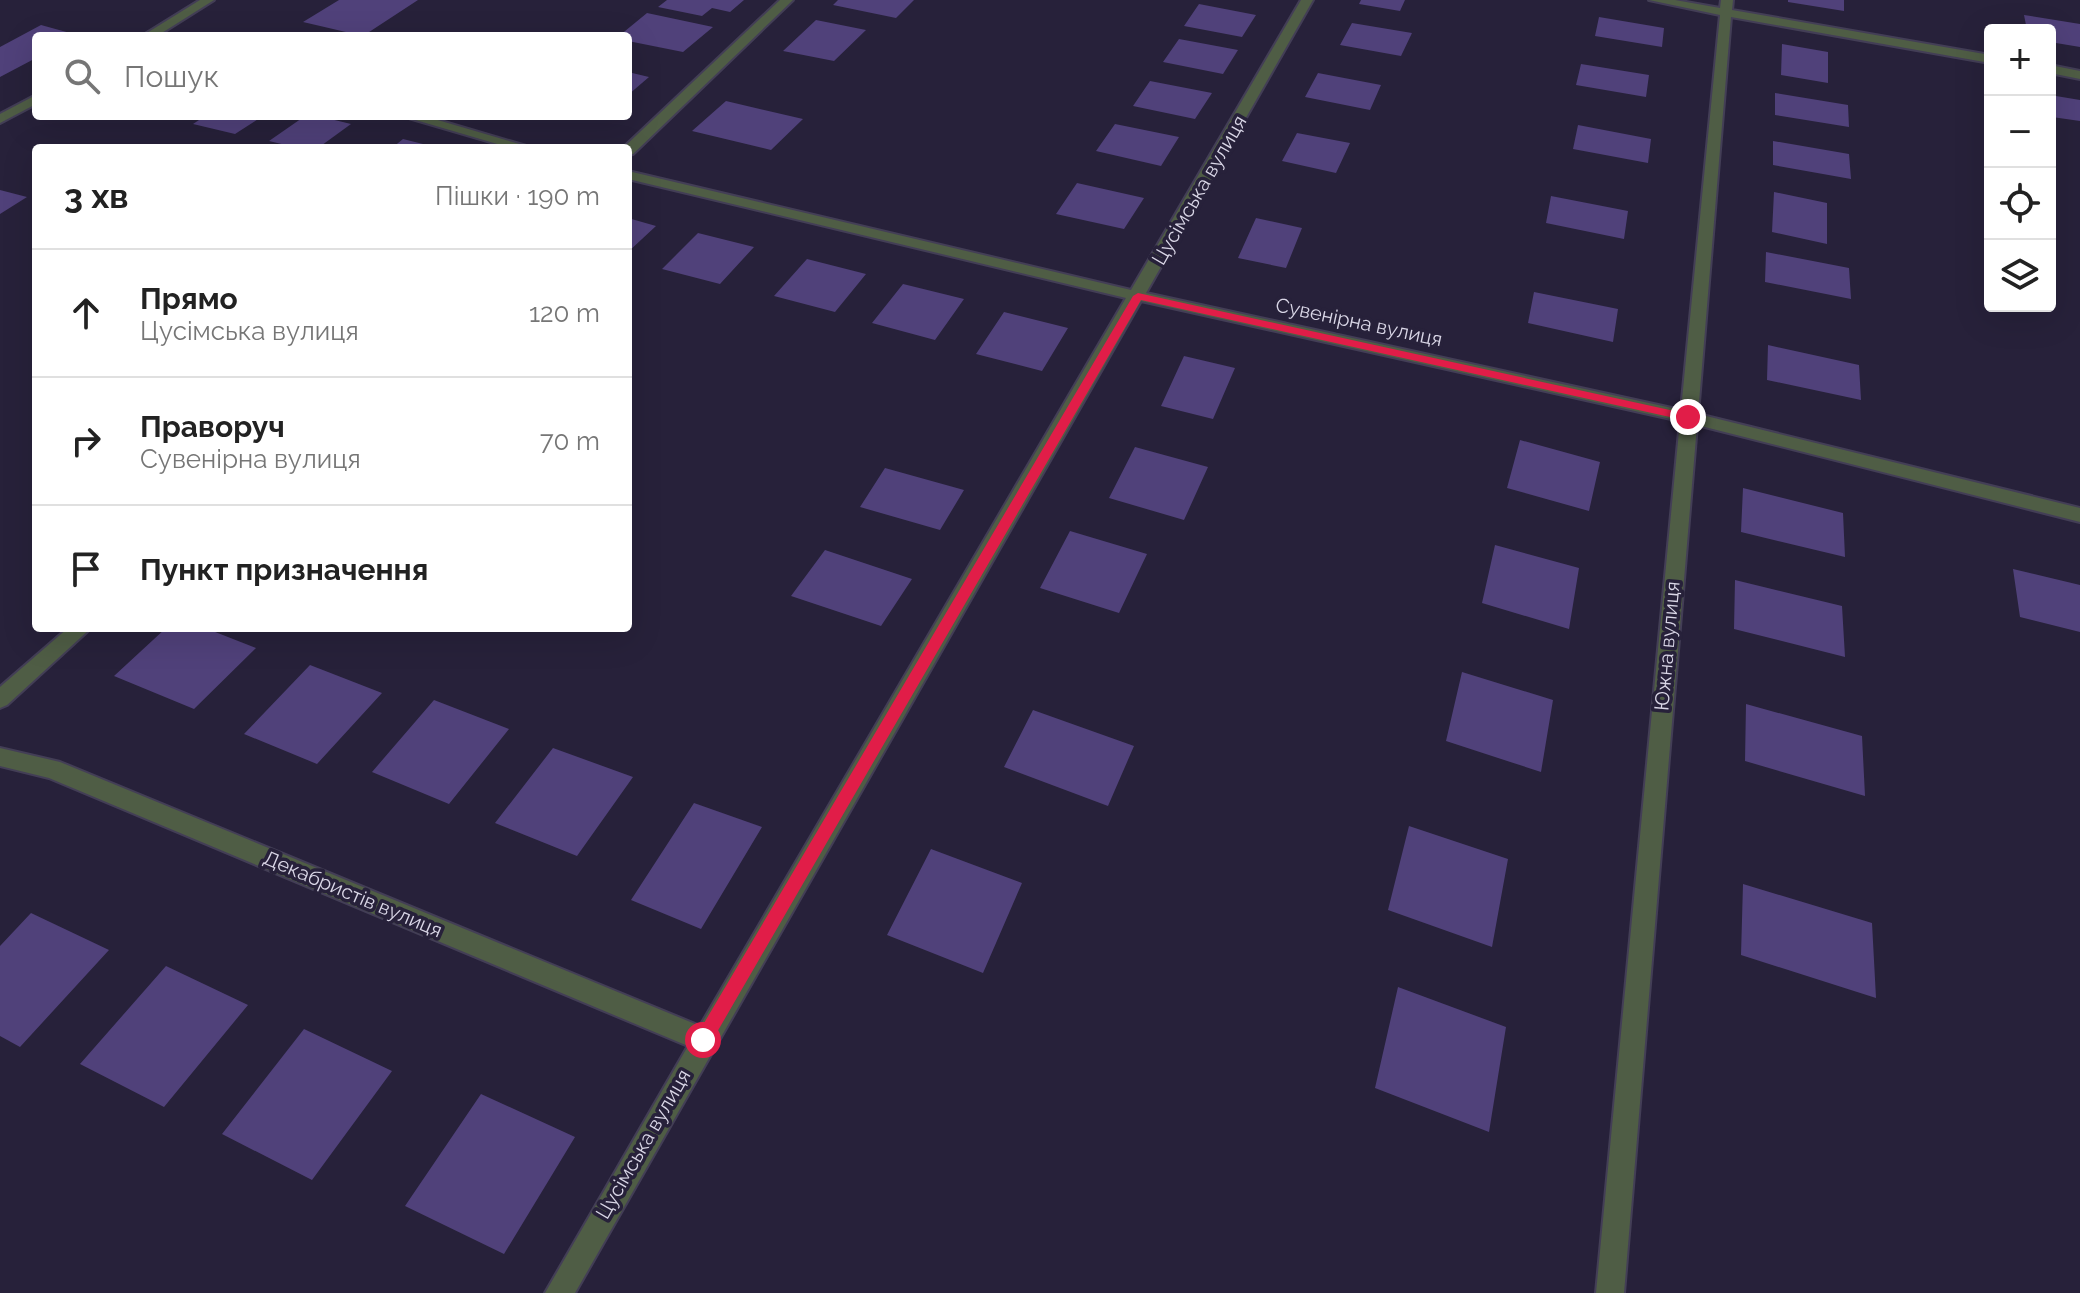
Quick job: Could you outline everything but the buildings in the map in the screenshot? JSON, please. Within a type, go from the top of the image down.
[{"type":"street","points":[[155,32],[208,0]]},
{"type":"street","points":[[632,147],[787,0]]},
{"type":"street","name":"Цусімська вулиця","points":[[559,1293],[1307,0]]},
{"type":"street","points":[[1655,0],[1726,6],[1984,58]]},
{"type":"street","name":"Южна вулиця","points":[[1610,1293],[1726,6]]},
{"type":"street","points":[[2056,70],[2080,75]]},
{"type":"street","points":[[0,119],[32,101]]},
{"type":"street","points":[[424,120],[511,144]]},
{"type":"street","name":"Сувенірна вулиця","points":[[632,176],[1138,296],[1688,417],[2080,515]]},
{"type":"street","points":[[0,699],[76,632]]},
{"type":"street","name":"Декабристів вулиця","points":[[0,757],[52,769],[703,1040]]},
{"type":"route","points":[[703,1040],[1138,296],[1688,417]]}]
